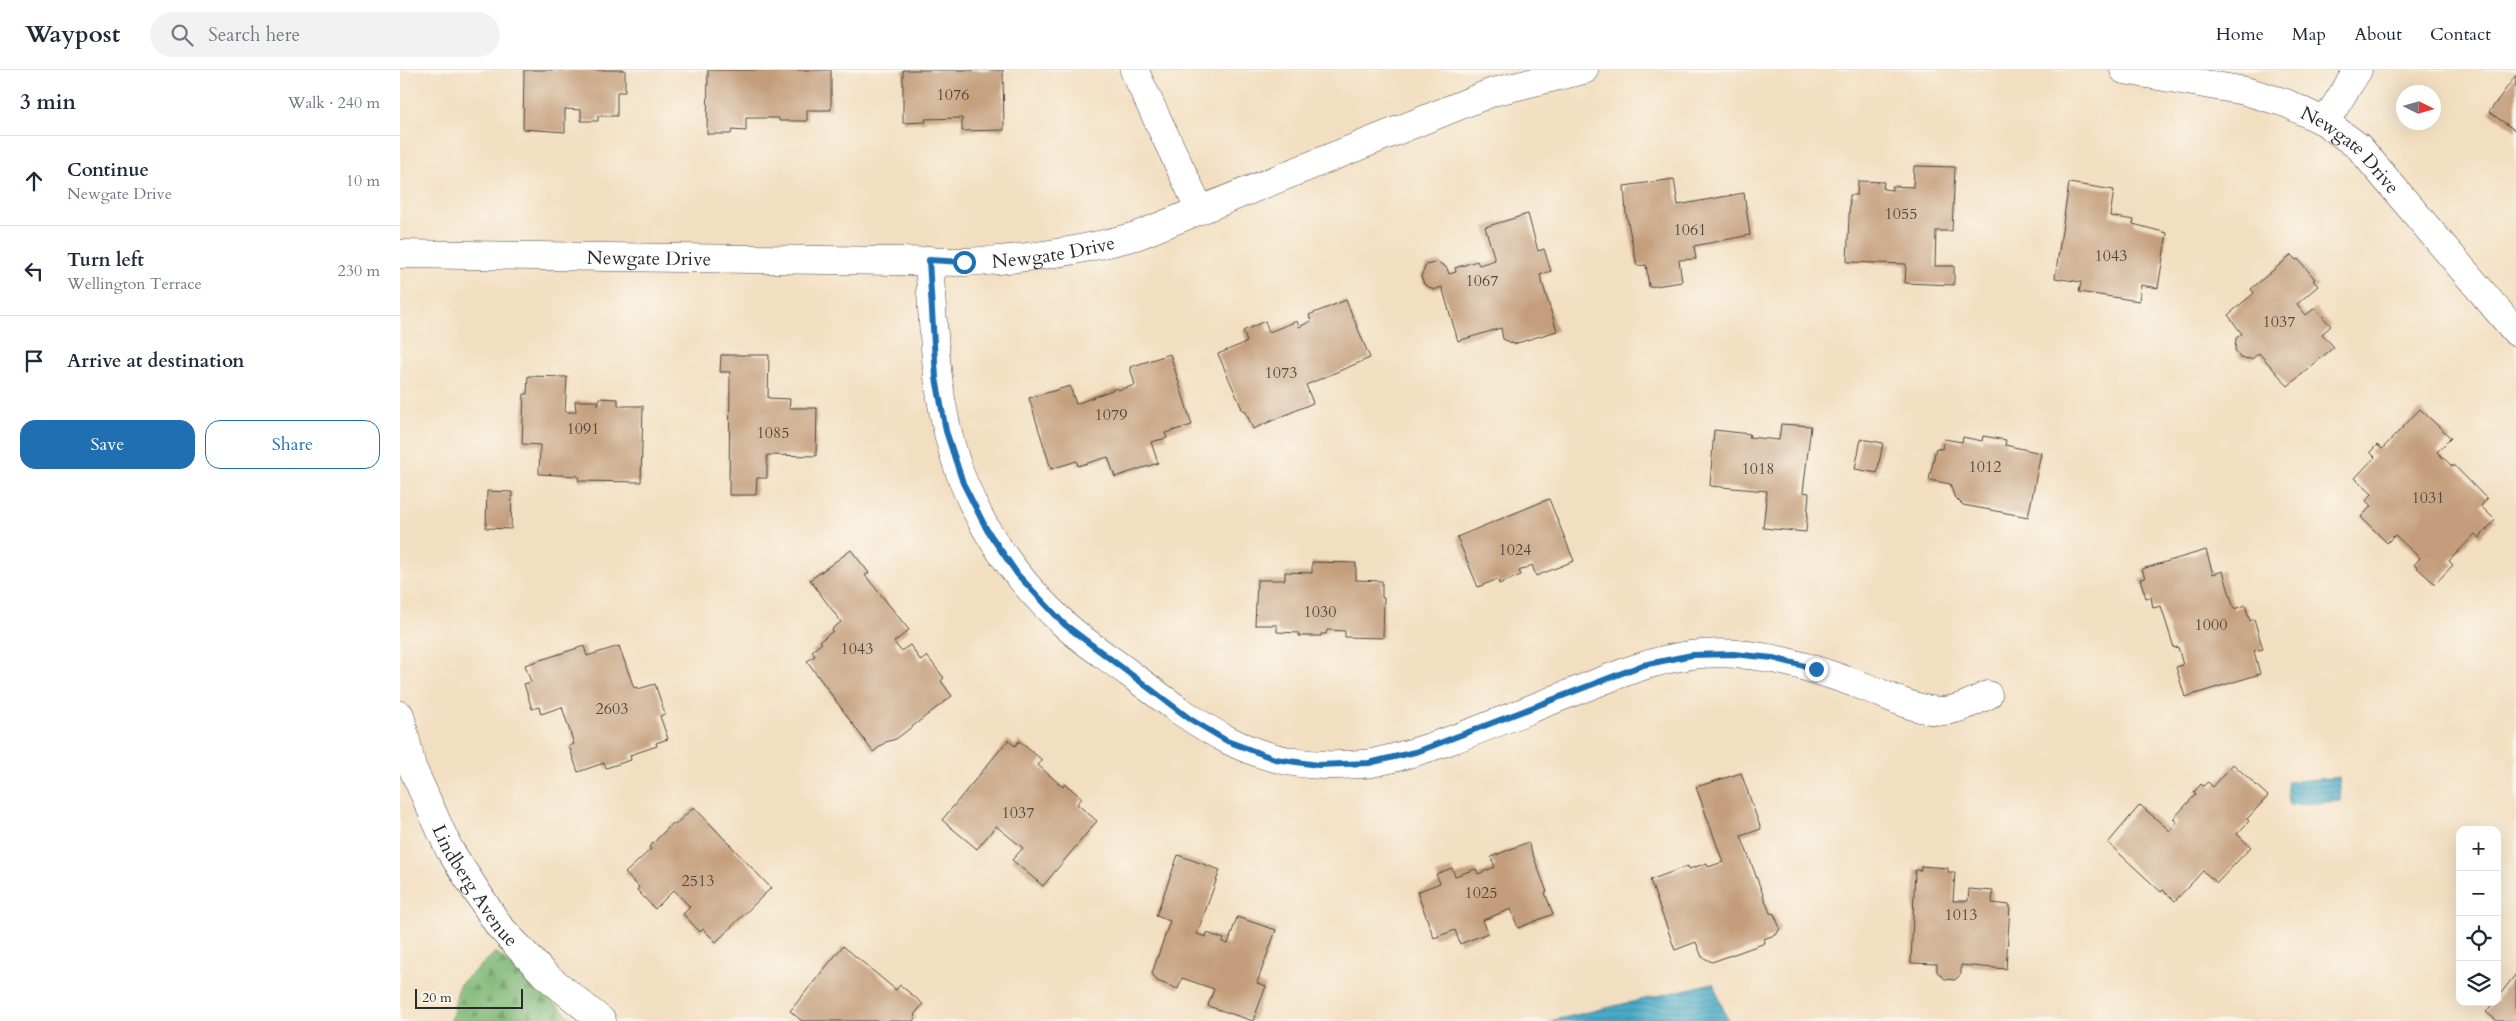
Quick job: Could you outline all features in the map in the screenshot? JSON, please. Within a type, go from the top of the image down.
[{"type":"street","points":[[1134,70],[1200,210]]},
{"type":"street","name":"Newgate Drive","points":[[400,254],[929,260],[964,262],[1016,260],[1085,250],[1136,236],[1493,92],[1584,70]]},
{"type":"street","name":"Newgate Drive","points":[[2124,70],[2245,92],[2286,103],[2325,122],[2359,147],[2516,332]]},
{"type":"street","points":[[2325,122],[2358,70]]},
{"type":"street","points":[[929,260],[936,378],[946,431],[963,483],[987,530],[1018,575],[1064,624],[1190,719],[1227,741],[1284,760],[1318,765],[1369,763],[1419,751],[1643,665],[1692,655],[1733,654],[1773,658],[1816,669],[1916,707],[1941,711],[1966,706],[1988,695]]},
{"type":"street","name":"Lindberg Avenue","points":[[400,715],[412,767],[449,849],[499,926],[544,974],[602,1021]]},
{"type":"green space","points":[[496,952],[575,1021],[451,1021],[459,985]]},
{"type":"water","points":[[2339,777],[2341,801],[2289,805],[2287,782]]},
{"type":"water","points":[[1713,983],[1728,1021],[1550,1021]]},
{"type":"building","points":[[524,70],[625,70],[625,92],[617,92],[617,116],[598,116],[598,121],[581,121],[581,110],[565,109],[565,132],[523,129]]},
{"type":"building","points":[[708,70],[831,70],[831,110],[807,110],[807,121],[779,121],[779,118],[746,118],[746,131],[732,130],[731,134],[707,134]]},
{"type":"building","points":[[903,70],[1003,70],[1004,130],[962,131],[962,118],[925,119],[926,122],[903,123]]},
{"type":"building","points":[[2516,75],[2516,131],[2489,112]]},
{"type":"building","points":[[1914,166],[1955,167],[1952,231],[1936,231],[1935,266],[1954,266],[1954,285],[1905,283],[1906,264],[1847,262],[1850,195],[1857,195],[1858,181],[1884,182],[1883,189],[1892,190],[1892,186],[1913,187]]},
{"type":"building","points":[[1674,179],[1678,205],[1744,193],[1750,235],[1694,246],[1696,259],[1679,260],[1682,282],[1649,287],[1646,265],[1637,266],[1626,213],[1624,186]]},
{"type":"building","points":[[2069,183],[2114,190],[2110,216],[2134,220],[2133,224],[2167,233],[2158,288],[2141,285],[2139,301],[2079,292],[2081,282],[2055,278]]},
{"type":"building","points":[[1528,214],[1538,251],[1544,249],[1551,271],[1540,275],[1557,331],[1514,344],[1503,339],[1501,328],[1458,341],[1442,287],[1434,290],[1424,284],[1421,276],[1426,265],[1438,262],[1447,268],[1449,274],[1456,272],[1455,268],[1477,261],[1479,265],[1495,260],[1485,227]]},
{"type":"building","points":[[2291,255],[2296,260],[2298,259],[2315,279],[2313,280],[2318,286],[2297,304],[2306,315],[2315,308],[2331,326],[2322,334],[2334,347],[2288,386],[2259,353],[2252,359],[2240,358],[2235,350],[2236,338],[2242,334],[2228,315],[2254,293],[2251,289]]},
{"type":"building","points":[[1346,300],[1370,358],[1306,385],[1313,403],[1253,429],[1218,354],[1247,342],[1243,331],[1265,321],[1269,332],[1297,321],[1299,327],[1311,321],[1309,315]]},
{"type":"building","points":[[1170,354],[1192,425],[1165,433],[1167,438],[1151,442],[1158,463],[1115,477],[1108,457],[1078,466],[1077,461],[1051,469],[1029,398],[1070,386],[1076,404],[1117,388],[1118,390],[1135,385],[1130,367]]},
{"type":"building","points":[[721,355],[769,355],[768,398],[790,399],[789,408],[817,408],[816,456],[767,455],[767,478],[757,478],[756,495],[729,495],[730,372],[720,372]]},
{"type":"building","points":[[528,376],[567,377],[565,412],[576,412],[575,401],[597,401],[597,405],[599,405],[599,398],[618,399],[618,406],[643,406],[641,482],[579,481],[578,476],[539,474],[540,445],[522,444],[524,394],[527,394]]},
{"type":"building","points":[[2420,409],[2451,438],[2437,452],[2453,467],[2454,465],[2487,499],[2481,506],[2495,520],[2479,538],[2475,534],[2449,561],[2453,565],[2435,584],[2414,565],[2420,558],[2395,535],[2387,543],[2361,517],[2371,506],[2366,501],[2372,494],[2355,478],[2375,457],[2370,452],[2377,445],[2382,449]]},
{"type":"building","points":[[1781,424],[1811,426],[1803,492],[1809,493],[1806,532],[1763,528],[1767,491],[1710,486],[1714,430],[1750,434],[1749,437],[1779,440]]},
{"type":"building","points":[[1983,436],[2006,440],[2005,445],[2041,453],[2028,517],[1963,505],[1954,496],[1950,484],[1929,480],[1936,448],[1942,449],[1944,439],[1962,442],[1963,437],[1982,441]]},
{"type":"building","points":[[1861,439],[1883,443],[1877,473],[1855,469]]},
{"type":"building","points":[[487,491],[512,492],[511,529],[486,528]]},
{"type":"building","points":[[1549,499],[1574,561],[1536,576],[1532,565],[1519,571],[1521,575],[1499,584],[1498,579],[1478,587],[1457,537]]},
{"type":"building","points":[[851,550],[869,573],[865,575],[909,630],[894,642],[901,651],[910,645],[921,661],[927,656],[944,678],[941,681],[952,696],[896,739],[886,742],[873,752],[807,661],[815,656],[812,651],[822,643],[820,641],[841,622],[810,580]]},
{"type":"building","points":[[2206,550],[2213,574],[2223,571],[2234,609],[2245,605],[2250,621],[2254,619],[2263,649],[2254,651],[2260,674],[2185,697],[2176,667],[2183,665],[2178,647],[2174,648],[2161,606],[2153,608],[2151,597],[2146,598],[2140,579],[2145,578],[2142,569]]},
{"type":"building","points":[[1312,562],[1356,563],[1356,580],[1382,581],[1382,598],[1384,598],[1383,638],[1345,637],[1345,631],[1327,630],[1326,634],[1321,634],[1321,636],[1299,636],[1299,633],[1277,632],[1277,625],[1255,625],[1257,580],[1285,580],[1285,572],[1312,573]]},
{"type":"building","points":[[584,646],[587,656],[619,646],[634,688],[638,687],[638,689],[655,684],[665,714],[660,716],[668,739],[656,743],[657,746],[630,755],[631,760],[606,768],[604,763],[578,772],[569,746],[574,744],[562,707],[541,714],[539,707],[532,709],[524,684],[531,682],[525,665]]},
{"type":"building","points":[[1008,740],[1015,746],[1019,741],[1042,760],[1038,765],[1063,787],[1065,784],[1082,798],[1077,804],[1097,821],[1043,886],[1012,860],[1023,848],[996,826],[977,849],[942,820]]},
{"type":"building","points":[[2233,764],[2268,796],[2247,819],[2249,821],[2237,834],[2251,847],[2217,883],[2203,871],[2175,901],[2163,890],[2161,892],[2108,843],[2140,805],[2170,831],[2177,822],[2173,819],[2196,794],[2194,792],[2201,784],[2203,786],[2208,782],[2213,787]]},
{"type":"building","points":[[1741,773],[1761,829],[1741,836],[1770,913],[1774,914],[1780,928],[1777,934],[1764,939],[1765,943],[1712,962],[1702,957],[1696,942],[1675,950],[1650,880],[1688,866],[1689,869],[1707,863],[1708,867],[1723,862],[1696,787]]},
{"type":"building","points":[[694,807],[771,888],[716,942],[703,929],[700,932],[683,914],[690,907],[674,890],[655,909],[637,890],[639,887],[625,873],[651,849],[649,847],[673,823],[675,825]]},
{"type":"building","points":[[1528,842],[1547,892],[1545,893],[1553,914],[1518,928],[1511,909],[1483,920],[1488,933],[1460,944],[1455,930],[1434,938],[1417,892],[1440,883],[1436,874],[1452,868],[1455,876],[1476,869],[1478,874],[1495,867],[1491,857]]},
{"type":"building","points":[[1178,855],[1220,870],[1197,934],[1206,937],[1207,933],[1224,939],[1222,942],[1228,944],[1237,917],[1276,930],[1257,983],[1266,986],[1253,1021],[1208,1006],[1214,989],[1182,978],[1178,989],[1157,981],[1152,973],[1170,921],[1156,916]]},
{"type":"building","points":[[1921,866],[1948,868],[1948,872],[1955,872],[1953,901],[1968,901],[1969,889],[1993,891],[1992,903],[2010,905],[2006,969],[1961,965],[1961,974],[1955,980],[1945,979],[1937,972],[1937,964],[1911,963],[1915,870],[1921,870]]},
{"type":"building","points":[[843,946],[896,990],[900,985],[923,1004],[914,1015],[916,1017],[913,1021],[802,1021],[790,1011]]},
{"type":"building","points":[[2516,974],[2516,1021],[2497,1021],[2486,1012],[2491,1006],[2501,1006],[2501,993]]},
{"type":"route","points":[[964,262],[929,260],[936,378],[946,431],[963,483],[987,530],[1018,575],[1064,624],[1190,719],[1227,741],[1275,759],[1318,765],[1369,763],[1419,751],[1643,665],[1692,655],[1733,654],[1773,658],[1816,669]]}]
